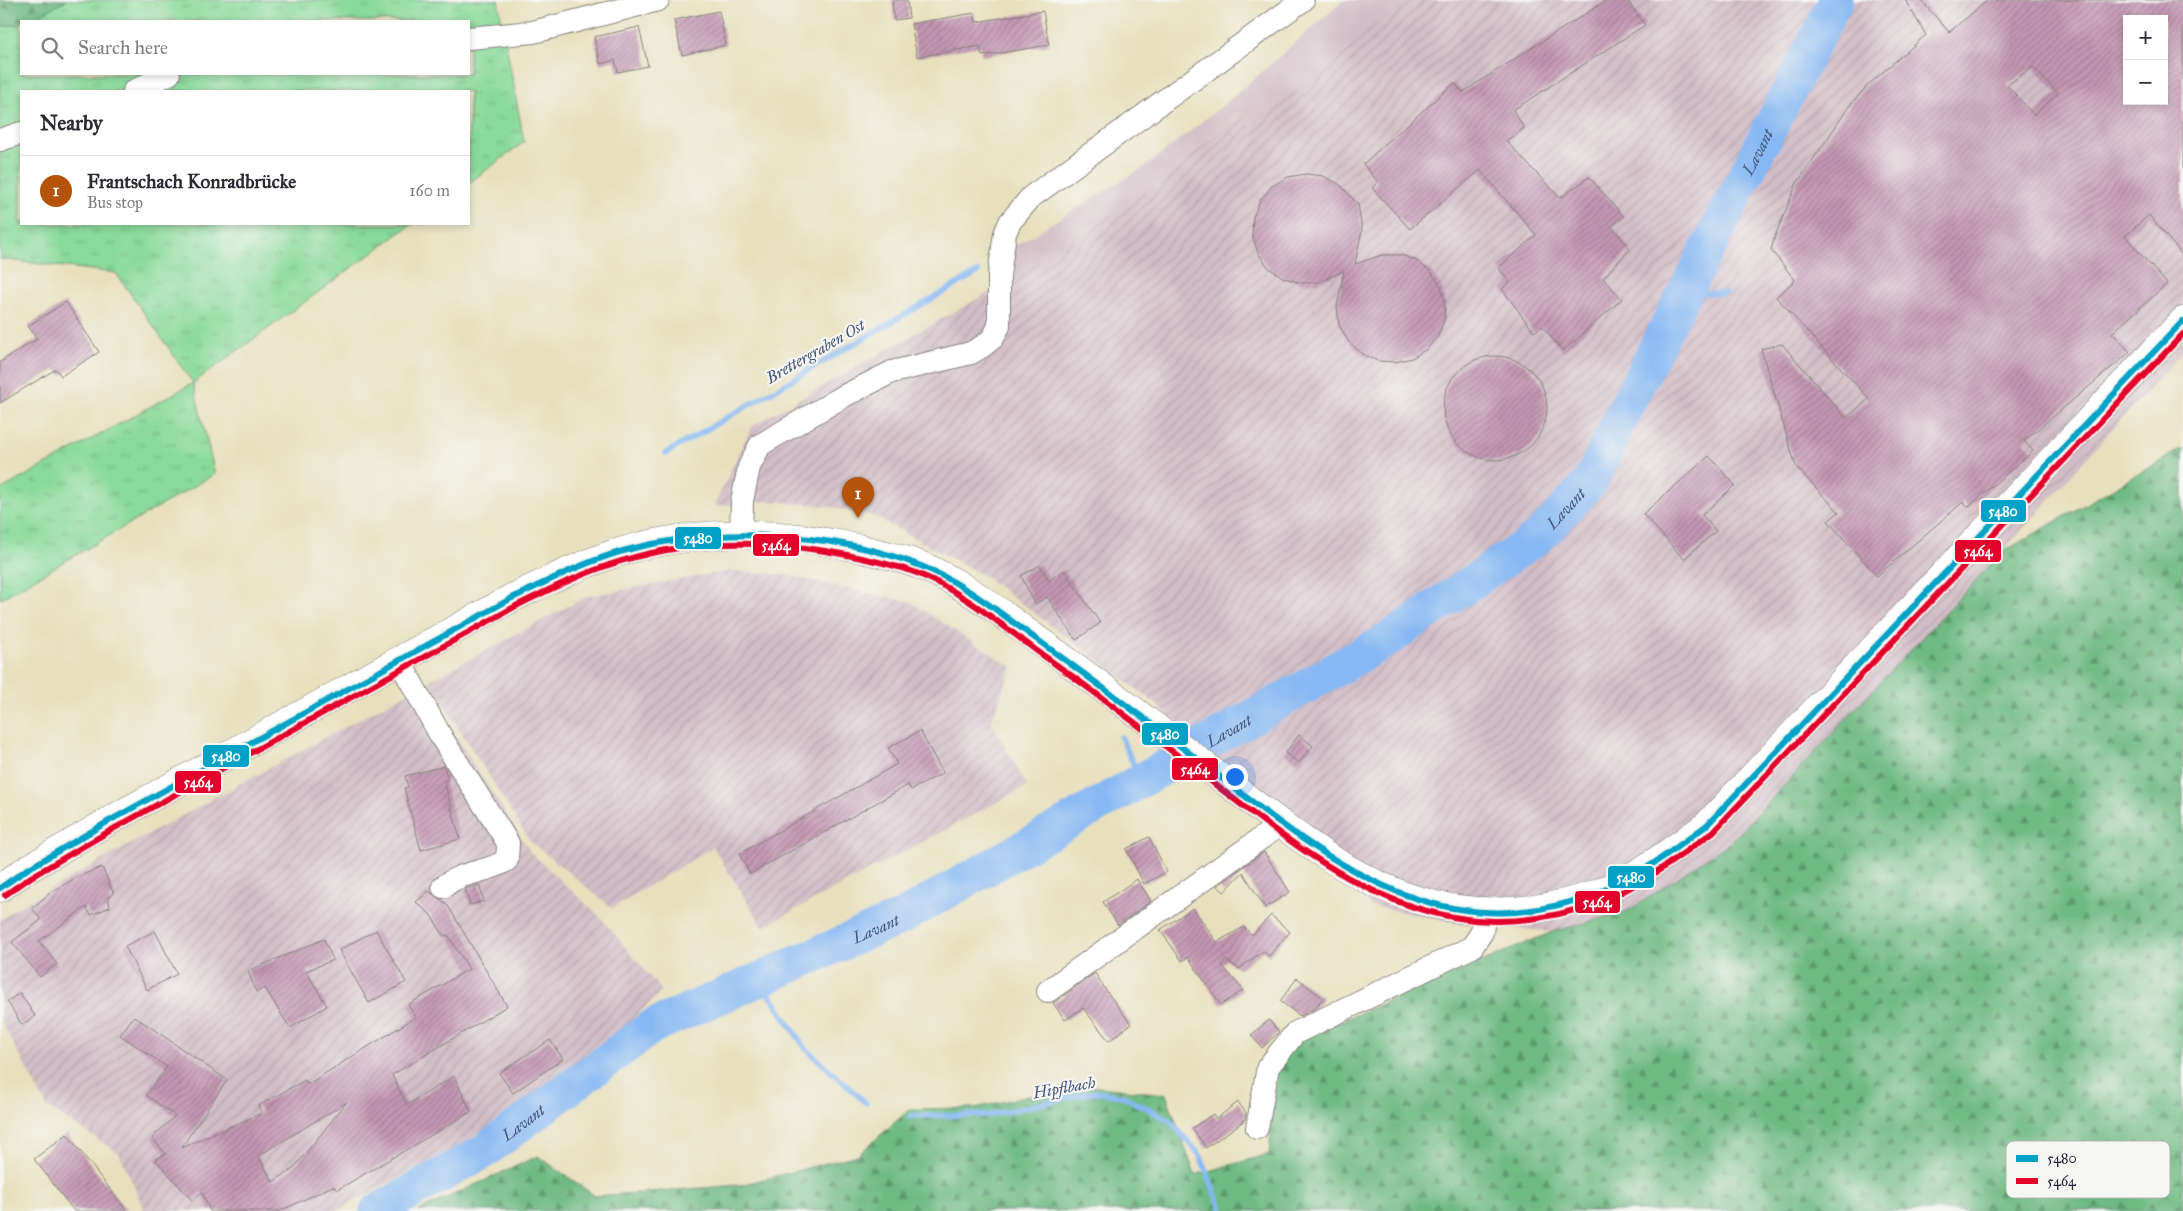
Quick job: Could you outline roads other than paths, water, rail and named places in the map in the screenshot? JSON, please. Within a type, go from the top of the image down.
[{"type":"main road","points":[[0,888],[26,870],[109,821],[512,598],[577,567],[624,550],[671,540],[741,534],[785,535],[831,542],[894,556],[933,571],[989,605],[1137,712],[1281,824],[1327,857],[1372,882],[1416,900],[1451,908],[1484,911],[1533,908],[1579,900],[1620,884],[1658,861],[1707,825],[2183,320]]},
{"type":"street","points":[[470,38],[533,32],[658,0]]},
{"type":"street","points":[[741,534],[742,501],[749,467],[760,445],[844,396],[892,372],[971,353],[993,338],[999,326],[999,275],[1005,233],[1010,222],[1031,198],[1303,0]]},
{"type":"street","points":[[136,90],[167,75]]},
{"type":"street","points":[[0,140],[20,133]]},
{"type":"street","points":[[398,660],[443,740],[508,843],[507,860],[497,867],[454,878],[443,887]]},
{"type":"street","points":[[1048,991],[1281,824]]},
{"type":"street","points":[[1257,1128],[1268,1067],[1295,1033],[1472,947],[1482,932],[1484,911]]},
{"type":"waterway","name":"Lavant","points":[[377,1211],[483,1152],[653,1026],[902,917],[1387,640],[1540,536],[1591,481],[1626,406],[1836,0]]},
{"type":"waterway","name":"Brettergraben Ost","points":[[666,453],[978,272]]},
{"type":"waterway","points":[[1684,293],[1724,293]]},
{"type":"waterway","name":"Brettergraben Ost","points":[[1121,737],[1141,781]]},
{"type":"waterway","name":"Hipflbach","points":[[760,980],[805,1048],[866,1103]]},
{"type":"waterway","name":"Hipflbach","points":[[911,1116],[991,1115],[1094,1092],[1123,1096],[1169,1120],[1200,1155],[1222,1211]]},
{"type":"place","name":"Frantschach Konradbrücke","points":[[858,518]]}]
